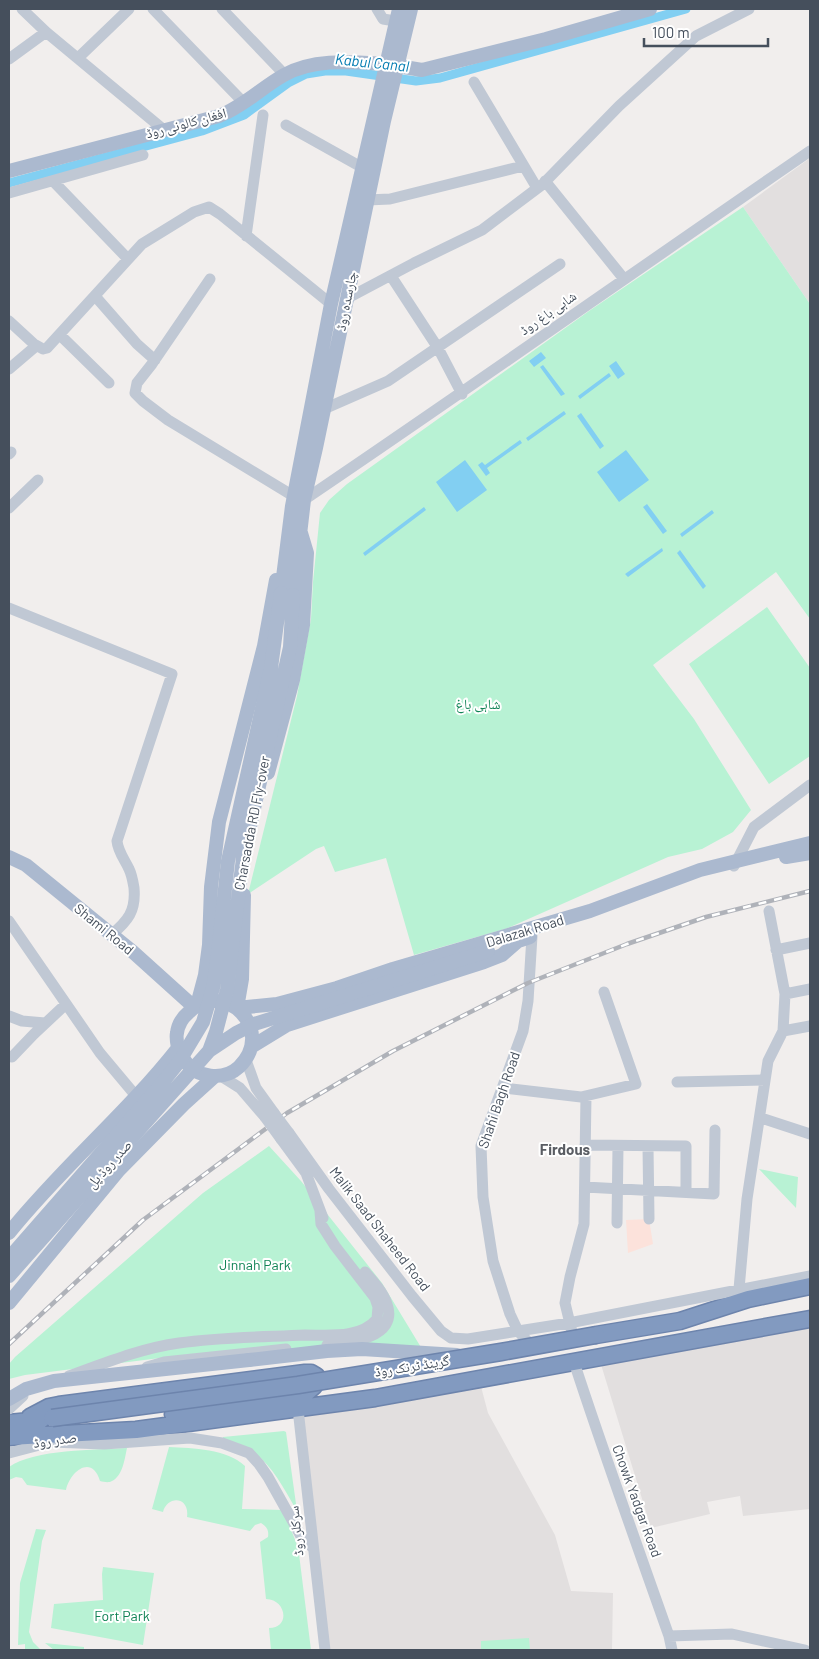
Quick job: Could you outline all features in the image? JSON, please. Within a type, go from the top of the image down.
[{"type":"highway","name":"گرینڈ ٹرنک روڈ","points":[[9,1423],[298,1384],[472,1357],[680,1321],[748,1299],[810,1286]]},
{"type":"highway","name":"گرینڈ ٹرنک روڈ","points":[[9,1437],[136,1430],[375,1398],[810,1319]]},
{"type":"highway","points":[[41,1418],[49,1407],[305,1373],[311,1373],[316,1376],[314,1386],[306,1393],[129,1421],[101,1433]]},
{"type":"main road","name":"چارسدہ روڈ","points":[[287,594],[297,501],[331,304],[363,168],[411,9]]},
{"type":"main road","name":"افغان کالونی روڈ","points":[[9,170],[219,116],[244,104],[285,75],[313,65],[347,62],[390,74],[422,70],[546,39],[650,9]]},
{"type":"main road","name":"چارسدہ روڈ","points":[[297,501],[324,409],[367,200],[390,74],[397,15]]},
{"type":"main road","points":[[195,1006],[205,975],[209,945],[211,887],[219,822],[264,646],[278,566],[295,533]]},
{"type":"main road","points":[[237,1008],[242,979],[244,893],[249,861],[267,777],[293,680],[303,625],[307,553],[295,533]]},
{"type":"main road","name":"Charsadda RD Fly-over","points":[[195,1037],[203,1022],[213,988],[228,860],[287,594]]},
{"type":"main road","name":"Charsadda RD Fly-over","points":[[209,1051],[227,990],[243,858],[290,647],[287,594]]},
{"type":"main road","name":"Dalazak Road","points":[[237,1008],[278,1004],[336,988],[393,969],[590,911],[700,870],[735,863],[810,843]]},
{"type":"main road","name":"Dalazak Road","points":[[248,1054],[287,1025],[493,959],[502,955],[518,941],[735,863],[810,853]]},
{"type":"main road","name":"Shami Road","points":[[9,857],[26,864],[195,1006]]},
{"type":"main road","points":[[209,1051],[236,1033],[254,1024],[518,941]]},
{"type":"main road","points":[[9,1291],[63,1223],[86,1198],[119,1170],[184,1104],[218,1076],[235,1070],[248,1054],[252,1032],[247,1019],[237,1008],[224,1002],[210,1001],[195,1006],[183,1018],[177,1032],[178,1048],[185,1063],[198,1073],[218,1076]]},
{"type":"main road","name":"صدر روڈ پل","points":[[9,1258],[163,1082],[195,1037]]},
{"type":"main road","points":[[9,1234],[29,1208],[155,1077],[178,1048]]},
{"type":"main road","name":"صدر روڈ پل","points":[[9,1276],[209,1051]]},
{"type":"main road","points":[[123,1110],[134,1113],[142,1120],[148,1130],[148,1141]]},
{"type":"main road","points":[[9,1227],[60,1164],[96,1137]]},
{"type":"main road","points":[[9,1303],[119,1170]]},
{"type":"main road","points":[[9,1400],[26,1389],[40,1384],[140,1371],[354,1350],[397,1350],[472,1357]]},
{"type":"main road","points":[[9,1415],[41,1418]]},
{"type":"main road","name":"صدر روڈ","points":[[9,1445],[51,1442],[101,1433]]},
{"type":"street","points":[[22,9],[46,32],[164,130]]},
{"type":"street","points":[[78,58],[129,9]]},
{"type":"street","points":[[153,9],[244,104]]},
{"type":"street","points":[[222,9],[285,75]]},
{"type":"street","points":[[377,9],[383,19],[397,15]]},
{"type":"street","points":[[346,299],[482,230],[541,185],[619,106],[696,36],[749,9]]},
{"type":"street","points":[[9,59],[46,32]]},
{"type":"street","points":[[474,82],[523,166],[624,279]]},
{"type":"street","points":[[246,236],[263,115]]},
{"type":"street","points":[[286,125],[363,168]]},
{"type":"street","name":"شاہی باغ روڈ","points":[[297,501],[462,394],[624,279],[810,151]]},
{"type":"street","points":[[9,193],[143,155]]},
{"type":"street","points":[[367,200],[390,199],[523,166]]},
{"type":"street","points":[[53,180],[128,259]]},
{"type":"street","points":[[9,321],[36,346],[43,349],[47,348],[142,244],[205,207],[209,207],[220,214],[331,304]]},
{"type":"street","points":[[324,409],[388,381],[560,264]]},
{"type":"street","points":[[392,276],[438,348],[462,394]]},
{"type":"street","points":[[210,279],[155,360],[137,383],[135,392],[143,401],[168,420],[297,501]]},
{"type":"street","points":[[95,296],[137,344],[155,360]]},
{"type":"street","points":[[60,335],[109,383]]},
{"type":"street","points":[[9,369],[36,346]]},
{"type":"street","points":[[9,508],[38,480]]},
{"type":"street","points":[[9,608],[172,674],[117,841],[118,848],[130,871],[135,901],[133,909],[124,924],[111,935]]},
{"type":"street","points":[[735,863],[754,827],[810,785]]},
{"type":"street","points":[[740,1289],[747,1199],[761,1118],[768,1061],[783,1031],[785,994],[768,911]]},
{"type":"street","points":[[9,921],[100,1053],[136,1096]]},
{"type":"street","name":"Shahi Bagh Road","points":[[530,1344],[518,1331],[510,1314],[493,1260],[481,1178],[481,1146],[523,1031],[528,1001],[532,936]]},
{"type":"street","points":[[776,950],[810,943]]},
{"type":"street","points":[[785,994],[810,989]]},
{"type":"street","points":[[503,1088],[581,1097],[636,1084],[604,992]]},
{"type":"street","points":[[12,1057],[66,1004]]},
{"type":"street","points":[[9,1016],[22,1021],[45,1023]]},
{"type":"street","points":[[783,1031],[810,1026]]},
{"type":"street","name":"Malik Saad Shaheed Road","points":[[248,1054],[256,1088],[270,1115],[441,1331],[451,1338],[468,1339],[518,1331]]},
{"type":"street","name":"Malik Saad Shaheed Road","points":[[218,1076],[240,1088],[270,1115]]},
{"type":"street","points":[[677,1082],[766,1080]]},
{"type":"street","points":[[573,1336],[565,1304],[584,1224],[586,1096]]},
{"type":"street","points":[[761,1118],[810,1134]]},
{"type":"street","points":[[584,1187],[714,1194],[715,1130]]},
{"type":"street","name":"Malik Saad Shaheed Road","points":[[285,1136],[306,1173],[320,1212]]},
{"type":"street","points":[[585,1145],[686,1146],[686,1191]]},
{"type":"street","points":[[617,1224],[618,1146]]},
{"type":"street","points":[[648,1147],[649,1220]]},
{"type":"street","points":[[140,1371],[153,1364],[164,1362],[339,1344],[366,1338],[379,1331],[388,1318],[388,1304],[384,1296],[320,1212]]},
{"type":"street","points":[[9,1409],[24,1395],[58,1380],[123,1357],[163,1346],[241,1338],[349,1333],[368,1328],[377,1319],[378,1307],[375,1298],[335,1246],[321,1224],[320,1212]]},
{"type":"street","points":[[518,1331],[569,1323],[810,1276]]},
{"type":"street","name":"Chowk Yadgar Road","points":[[574,1362],[623,1509],[669,1636],[672,1650]]},
{"type":"street","name":"سرکلر روڈ","points":[[298,1409],[325,1650]]},
{"type":"street","points":[[9,1453],[51,1442],[104,1444],[190,1438],[222,1443],[249,1453],[268,1477],[302,1538],[313,1548]]},
{"type":"street","points":[[669,1636],[732,1634],[805,1650]]},
{"type":"shaded area","points":[[810,158],[810,304],[743,207]]},
{"type":"shaded area","points":[[649,1219],[653,1244],[628,1253],[626,1220]]},
{"type":"shaded area","points":[[810,1319],[810,1509],[743,1516],[740,1496],[707,1502],[710,1514],[651,1528],[599,1358]]},
{"type":"shaded area","points":[[479,1379],[488,1413],[555,1535],[571,1591],[613,1593],[612,1650],[327,1650],[302,1406]]},
{"type":"green space","name":"شاہی باغ","points":[[743,207],[810,304],[810,619],[776,572],[653,665],[694,719],[751,810],[733,832],[702,849],[668,857],[508,928],[414,955],[386,858],[335,872],[324,846],[316,849],[248,894],[297,696],[311,619],[320,513],[329,500],[347,484],[589,311]]},
{"type":"green space","points":[[767,607],[810,668],[810,756],[769,784],[689,664]]},
{"type":"green space","name":"Jinnah Park","points":[[269,1146],[301,1181],[382,1283],[422,1349],[192,1354],[25,1375],[9,1379],[9,1364],[15,1357],[203,1193]]},
{"type":"green space","points":[[759,1169],[798,1177],[796,1208]]},
{"type":"green space","points":[[286,1432],[297,1511],[276,1476],[259,1457],[237,1443],[223,1439],[223,1437]]},
{"type":"green space","points":[[169,1447],[209,1450],[238,1460],[245,1466],[242,1509],[283,1510],[299,1554],[311,1650],[271,1650],[269,1628],[276,1627],[281,1623],[283,1614],[282,1608],[278,1604],[273,1600],[266,1599],[260,1542],[268,1537],[268,1531],[265,1526],[261,1523],[255,1525],[250,1531],[187,1517],[185,1505],[178,1500],[165,1506],[163,1512],[152,1509]]},
{"type":"green space","points":[[127,1448],[121,1471],[116,1479],[111,1482],[100,1481],[92,1468],[87,1467],[81,1468],[76,1472],[68,1483],[66,1490],[27,1485],[22,1478],[16,1477],[9,1480],[9,1467],[34,1457],[82,1450]]},
{"type":"green space","points":[[36,1529],[46,1530],[42,1541],[29,1632],[33,1642],[41,1650],[25,1650],[25,1644],[18,1645],[20,1583]]},
{"type":"green space","name":"Fort Park","points":[[103,1567],[154,1573],[143,1645],[51,1628],[54,1604],[103,1600]]},
{"type":"green space","points":[[529,1638],[530,1650],[481,1650],[481,1641]]},
{"type":"green space","points":[[45,1643],[84,1647],[84,1650],[54,1650]]},
{"type":"water","points":[[541,352],[546,358],[534,367],[529,361]]},
{"type":"water","points":[[616,361],[625,374],[618,379],[609,366]]},
{"type":"water","points":[[543,365],[565,394],[561,396],[540,367]]},
{"type":"water","points":[[609,373],[611,376],[580,399],[578,396]]},
{"type":"water","points":[[564,411],[566,414],[528,441],[526,438]]},
{"type":"water","points":[[581,413],[604,446],[600,449],[577,416]]},
{"type":"water","points":[[520,440],[522,443],[487,468],[490,473],[486,476],[478,465],[482,462],[485,465]]},
{"type":"water","points":[[626,450],[649,480],[619,502],[597,472]]},
{"type":"water","points":[[465,460],[487,490],[457,512],[436,482]]},
{"type":"water","points":[[647,504],[667,531],[663,534],[643,507]]},
{"type":"water","points":[[424,507],[426,510],[365,556],[363,553]]},
{"type":"water","points":[[712,510],[714,513],[682,537],[680,534]]},
{"type":"water","points":[[662,548],[663,551],[628,577],[625,574]]},
{"type":"water","points":[[680,550],[706,586],[703,589],[677,553]]},
{"type":"waterway","name":"Kabul Canal","points":[[9,183],[202,131],[244,115],[288,83],[306,74],[325,71],[346,71],[416,81],[440,78],[686,9]]},
{"type":"railway","points":[[9,1344],[143,1220],[287,1113],[393,1051],[528,983],[627,944],[706,917],[810,891]]},
{"type":"district","name":"Firdous","points":[[565,1150]]}]
